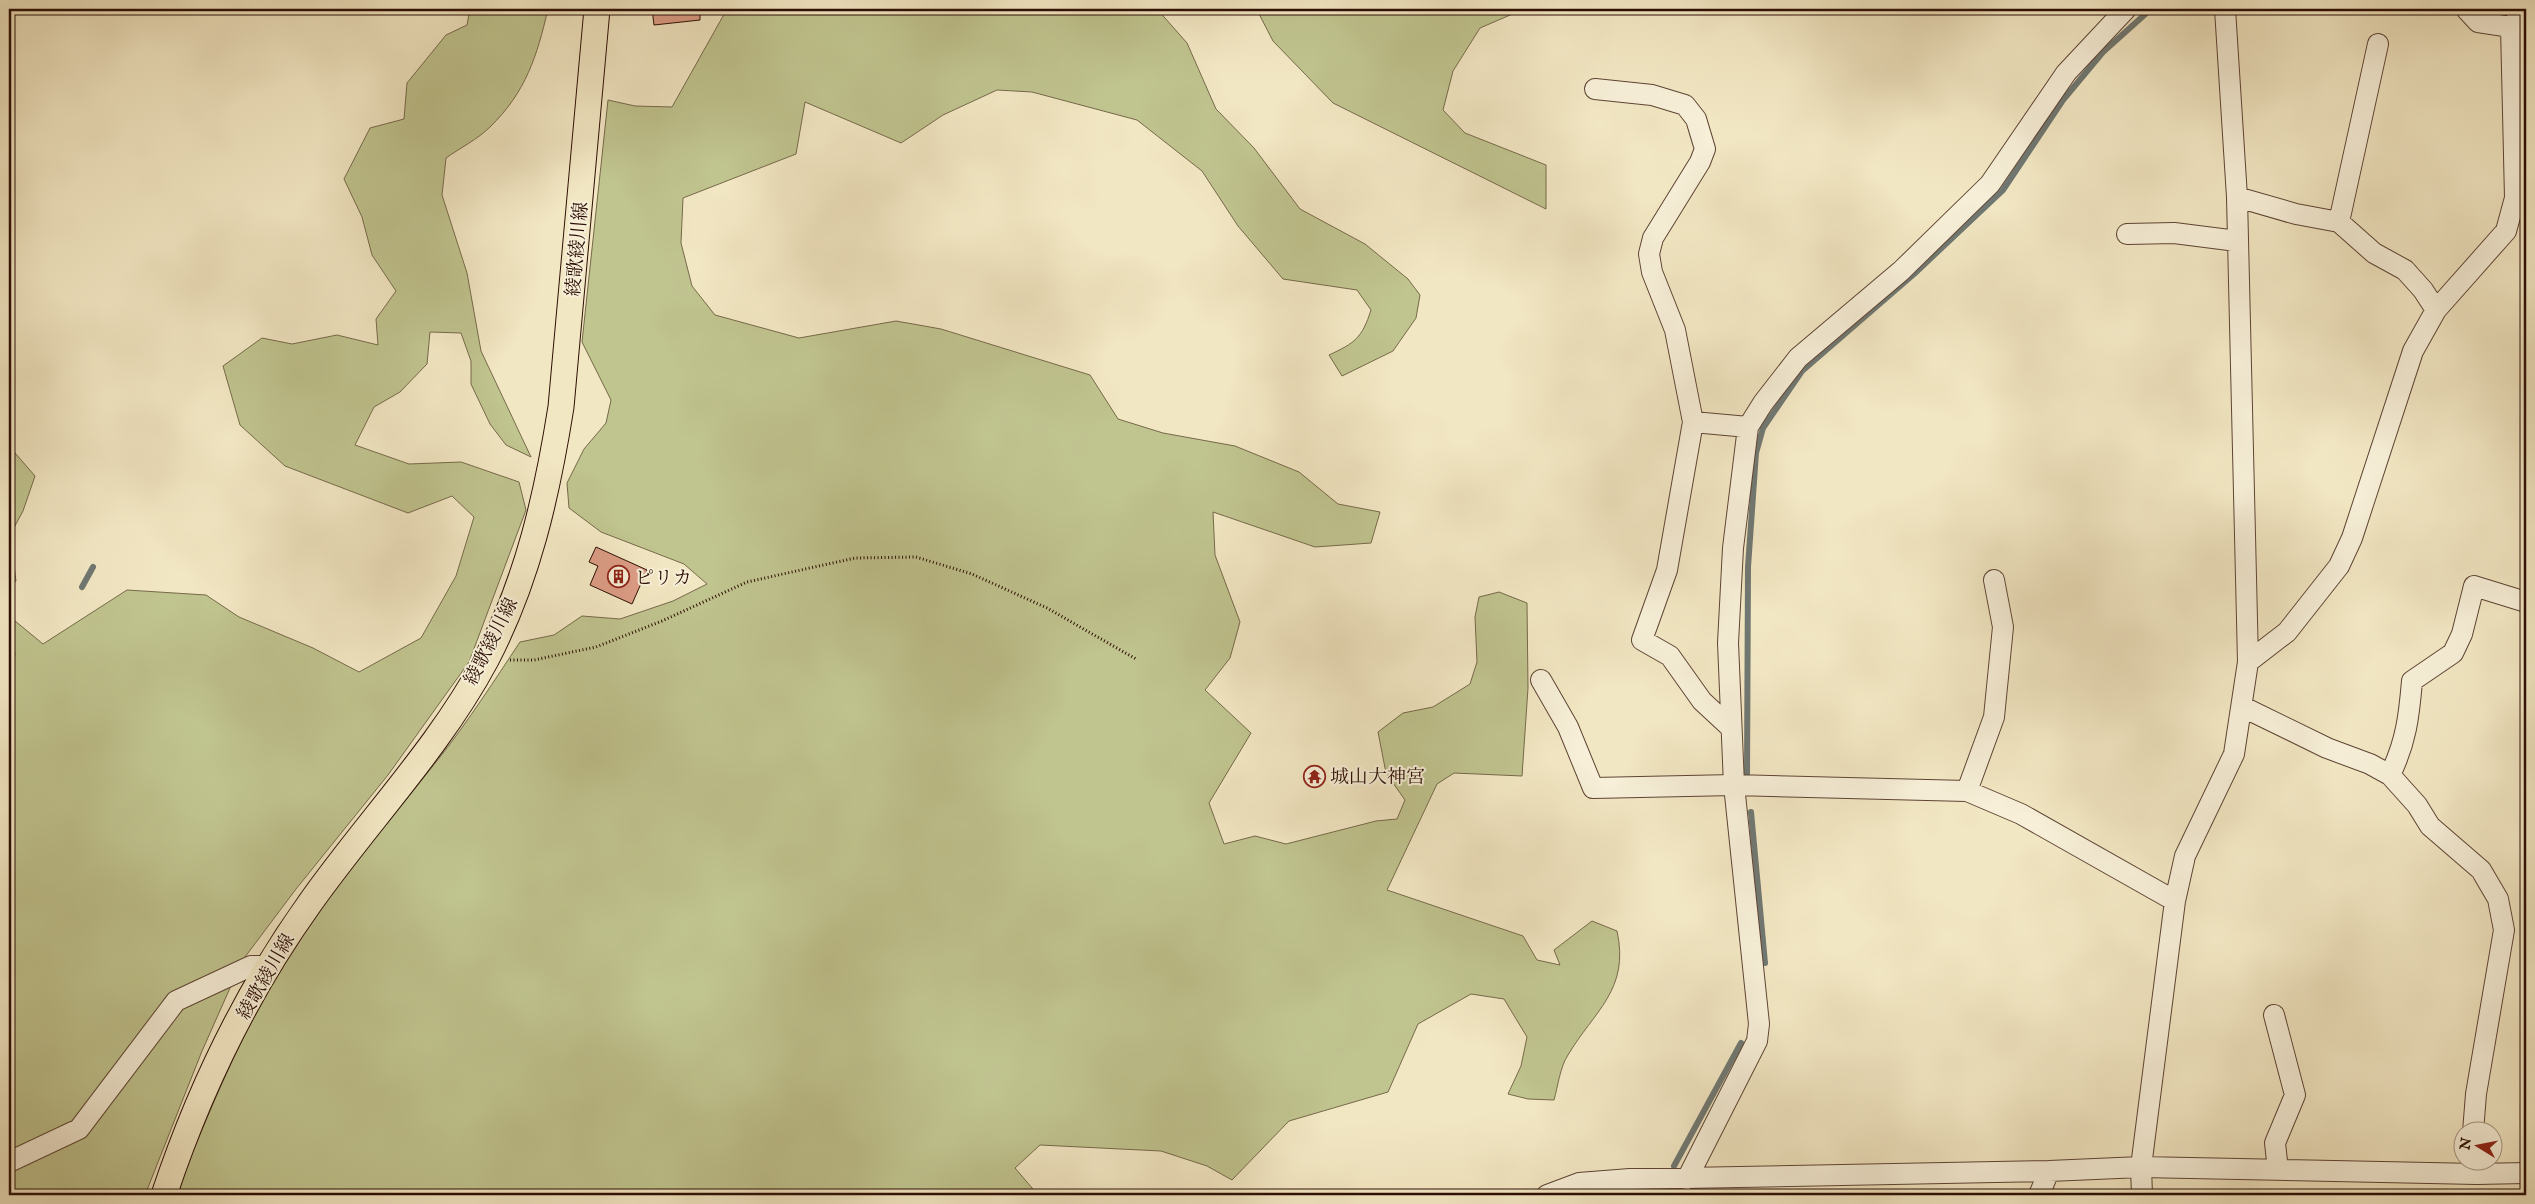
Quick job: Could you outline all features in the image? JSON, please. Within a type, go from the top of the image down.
[{"type":"main road","name":"綾歌綾川線","points":[[164,1195],[222,1054],[268,966],[308,905],[431,745],[486,660],[524,571],[539,525],[551,473],[561,408],[597,9]]},
{"type":"street","points":[[1687,1180],[1757,1041],[1758,1032],[1734,785],[1730,727],[1728,643],[1733,548],[1748,427],[1763,403],[1798,358],[1901,270],[1990,184],[2066,73],[2126,9]]},
{"type":"street","points":[[2142,1195],[2141,1167],[2175,901],[2185,856],[2234,754],[2243,707],[2248,662],[2236,196],[2224,9]]},
{"type":"street","points":[[2466,9],[2478,22],[2511,27]]},
{"type":"street","points":[[2248,662],[2287,632],[2339,566],[2352,538],[2413,351],[2436,310],[2506,231],[2515,198],[2511,27],[2524,9]]},
{"type":"street","points":[[2339,222],[2378,44]]},
{"type":"street","points":[[1594,89],[1652,96],[1685,105],[1696,119],[1705,149],[1700,162],[1653,238],[1649,254],[1652,272],[1675,330],[1693,422],[1667,570],[1642,640],[1670,656],[1702,701],[1730,727]]},
{"type":"street","points":[[2236,196],[2296,214],[2339,222],[2374,253],[2405,270],[2423,290],[2436,310]]},
{"type":"street","points":[[2126,234],[2174,233],[2237,241]]},
{"type":"street","points":[[1693,422],[1748,427]]},
{"type":"street","points":[[1967,790],[1994,717],[2003,627],[1994,580]]},
{"type":"street","points":[[2390,775],[2402,749],[2409,720],[2412,681],[2452,653],[2462,634],[2474,586],[2526,602]]},
{"type":"street","points":[[1541,680],[1568,727],[1593,788],[1734,785],[1967,790],[2021,814],[2175,901]]},
{"type":"street","points":[[2243,707],[2390,775],[2417,805],[2430,826],[2481,870],[2498,899],[2504,930],[2476,1094],[2475,1122]]},
{"type":"street","points":[[9,1162],[79,1128],[176,1001],[251,966],[268,966]]},
{"type":"street","points":[[2274,1015],[2295,1095],[2275,1143],[2278,1170]]},
{"type":"street","points":[[1547,1195],[1579,1183],[1630,1179],[1687,1180],[2141,1167],[2278,1170],[2452,1168]]},
{"type":"street","points":[[2039,1195],[2049,1171]]},
{"type":"street","points":[[2502,1171],[2526,1173]]},
{"type":"path","points":[[486,660],[534,660],[596,647],[662,621],[747,582],[855,558],[916,557],[972,574],[1047,608],[1136,659]]},
{"type":"green space","points":[[470,9],[548,9],[534,58],[521,87],[513,100],[490,127],[446,158],[442,195],[467,273],[481,351],[531,457],[506,445],[490,424],[471,384],[471,361],[461,333],[430,332],[427,364],[400,392],[374,407],[355,445],[409,464],[461,462],[519,482],[526,510],[469,662],[388,775],[296,889],[242,961],[202,1051],[145,1195],[9,1195],[9,692],[12,687],[15,652],[9,650],[9,616],[43,644],[127,590],[206,595],[239,617],[313,648],[359,672],[421,638],[456,576],[474,517],[452,496],[408,513],[285,466],[240,425],[223,366],[262,338],[292,344],[337,335],[378,345],[376,319],[396,291],[372,255],[362,217],[344,179],[370,128],[404,119],[407,83],[446,35],[467,25]]},
{"type":"green space","points":[[727,9],[1157,9],[1187,43],[1216,109],[1254,148],[1300,209],[1365,244],[1408,279],[1420,295],[1416,318],[1393,351],[1342,376],[1329,355],[1351,343],[1361,333],[1371,310],[1357,290],[1283,279],[1238,226],[1202,171],[1137,120],[1032,92],[997,90],[943,115],[901,143],[805,102],[796,154],[683,198],[681,243],[692,286],[715,315],[799,338],[896,321],[941,329],[1090,375],[1118,419],[1163,433],[1235,446],[1299,472],[1338,504],[1380,512],[1371,543],[1315,547],[1213,512],[1215,555],[1240,622],[1230,658],[1205,690],[1251,733],[1209,803],[1224,844],[1255,836],[1286,844],[1376,821],[1397,819],[1405,800],[1386,773],[1378,732],[1403,713],[1433,707],[1470,684],[1477,662],[1475,617],[1479,597],[1499,592],[1527,603],[1528,688],[1522,776],[1454,773],[1437,784],[1387,890],[1523,936],[1537,960],[1560,965],[1554,950],[1592,921],[1617,931],[1620,951],[1614,985],[1607,999],[1565,1060],[1554,1100],[1528,1099],[1508,1094],[1521,1066],[1527,1037],[1504,999],[1471,994],[1418,1024],[1388,1092],[1289,1121],[1232,1180],[1207,1166],[1161,1151],[1040,1145],[1015,1168],[1038,1195],[182,1195],[178,1187],[239,1046],[267,992],[300,937],[358,858],[461,729],[520,642],[554,635],[582,616],[620,619],[673,601],[707,584],[684,564],[601,532],[569,508],[567,483],[584,449],[606,423],[611,400],[582,342],[608,100],[635,106],[672,107]]},
{"type":"green space","points":[[1252,9],[1524,9],[1480,28],[1453,71],[1443,110],[1465,133],[1546,165],[1546,209],[1333,103],[1273,41],[1258,12]]},
{"type":"green space","points":[[9,446],[35,476],[23,511],[10,535],[16,581],[9,586]]},
{"type":"building","points":[[652,9],[700,9],[700,20],[654,25]]},
{"type":"building","name":"ピリカ","points":[[596,547],[647,570],[632,604],[590,585],[598,566],[589,562]]},
{"type":"waterway","points":[[1747,775],[1748,567],[1756,453],[1763,428],[1802,371],[1914,274],[2003,190],[2063,100],[2103,52],[2151,9]]},
{"type":"waterway","points":[[82,587],[93,567]]},
{"type":"waterway","points":[[1751,812],[1765,963]]},
{"type":"waterway","points":[[1674,1166],[1741,1043]]},
{"type":"place","name":"ピリカ","points":[[619,577]]},
{"type":"place","name":"城山大神宮","points":[[1314,776]]}]
